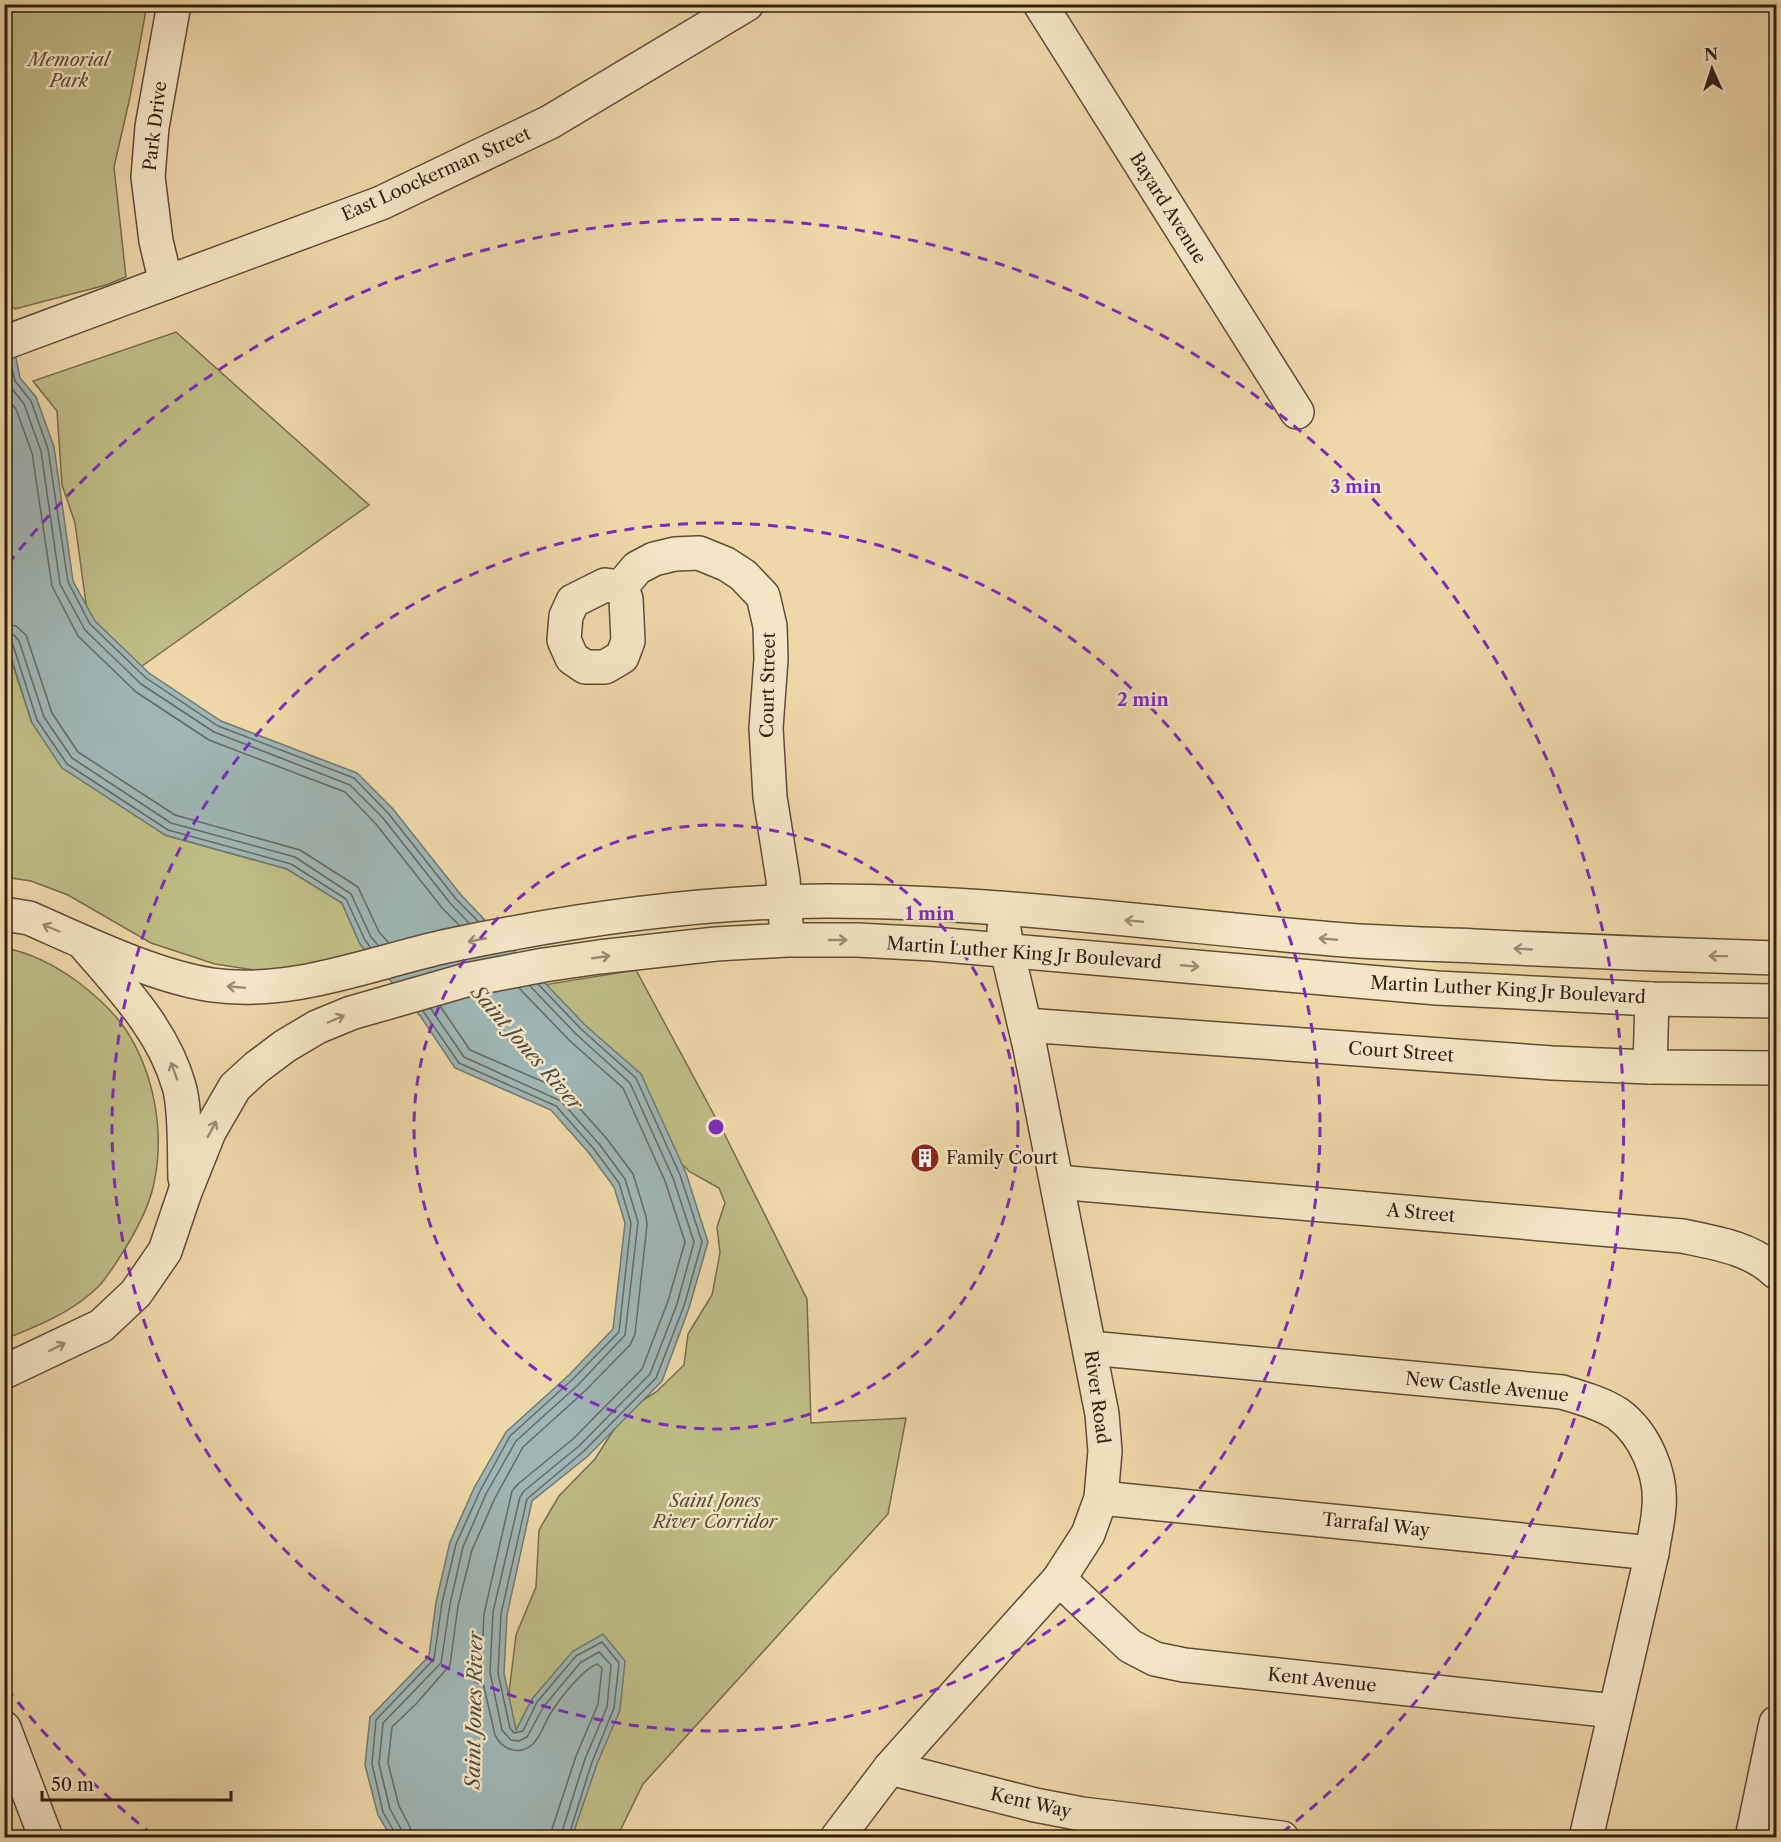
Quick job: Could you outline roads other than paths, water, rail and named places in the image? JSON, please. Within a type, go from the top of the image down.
[{"type":"street","name":"Park Drive","points":[[166,283],[156,241],[148,177],[152,127],[174,4]]},
{"type":"street","name":"East Loockerman Street","points":[[4,343],[381,203],[550,122],[747,4]]},
{"type":"street","name":"Bayard Avenue","points":[[1040,4],[1297,412]]},
{"type":"street","name":"Court Street","points":[[621,587],[637,568],[654,559],[675,554],[699,553],[726,564],[743,575],[763,596],[770,626],[771,659],[766,728],[770,796],[783,879],[787,940]]},
{"type":"street","points":[[4,914],[28,918],[167,975],[211,985],[253,988],[294,984],[443,947],[534,929],[714,906],[784,901],[1002,908],[1337,940],[1653,955],[1776,958]]},
{"type":"street","name":"River Road","points":[[837,1838],[891,1768],[1059,1579],[1088,1534],[1101,1498],[1104,1442],[1102,1414],[1025,1025],[1007,950],[1002,908]]},
{"type":"street","name":"Martin Luther King Jr Boulevard","points":[[4,1372],[101,1326],[136,1293],[165,1251],[185,1192],[210,1132],[235,1088],[257,1067],[285,1046],[317,1027],[351,1013],[466,980],[543,965],[665,949],[787,940],[857,940],[1007,950],[1437,988],[1652,999],[1776,1001]]},
{"type":"street","points":[[83,942],[143,1013],[166,1051],[180,1088],[184,1133],[185,1192]]},
{"type":"street","points":[[1650,1067],[1652,999]]},
{"type":"street","name":"Court Street","points":[[1025,1025],[1552,1063],[1650,1067],[1776,1068]]},
{"type":"street","name":"A Street","points":[[1057,1182],[1682,1236],[1718,1243],[1746,1252],[1765,1261],[1776,1272]]},
{"type":"street","name":"New Castle Avenue","points":[[1090,1347],[1562,1392],[1593,1402],[1619,1415],[1636,1433],[1649,1452],[1657,1476],[1660,1506],[1652,1553],[1586,1838]]},
{"type":"street","name":"Tarrafal Way","points":[[1101,1498],[1652,1553]]},
{"type":"street","name":"Kent Avenue","points":[[1059,1579],[1130,1646],[1155,1659],[1184,1665],[1614,1711]]},
{"type":"street","points":[[1752,1838],[1776,1723]]},
{"type":"street","points":[[4,1728],[46,1838]]},
{"type":"street","name":"Kent Way","points":[[891,1768],[1035,1805],[1082,1814],[1282,1838]]},
{"type":"water","name":"Saint Jones River","points":[[4,299],[20,378],[36,397],[54,447],[73,581],[95,621],[149,673],[221,721],[357,773],[393,809],[461,895],[585,1025],[641,1074],[686,1173],[708,1242],[689,1308],[662,1381],[588,1456],[532,1501],[507,1615],[504,1673],[516,1730],[532,1699],[573,1651],[603,1634],[625,1661],[620,1710],[597,1764],[572,1837],[391,1837],[378,1815],[365,1765],[370,1717],[429,1656],[436,1602],[450,1542],[474,1488],[506,1432],[569,1375],[613,1329],[625,1223],[614,1187],[589,1153],[551,1110],[455,1068],[421,1017],[360,944],[342,903],[287,869],[165,835],[62,768],[32,723],[5,638]]},
{"type":"place","name":"Family Court","points":[[925,1158]]},
{"type":"park label","name":"Memorial Park","points":[[69,70]]},
{"type":"park label","name":"Saint Jones River Corridor","points":[[715,1511]]}]
